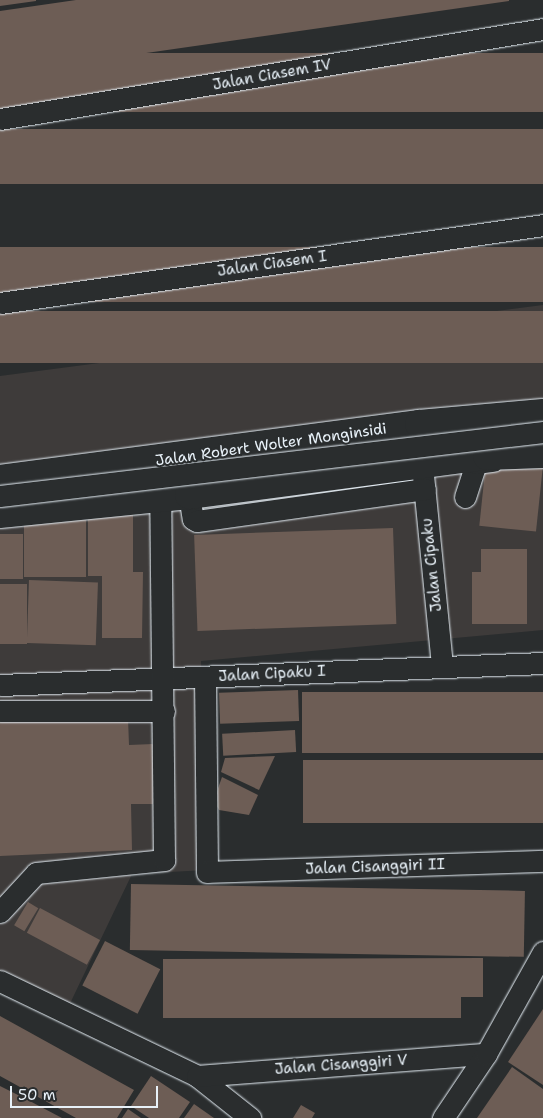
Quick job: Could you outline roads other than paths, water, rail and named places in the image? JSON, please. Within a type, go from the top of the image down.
[{"type":"main road","name":"Jalan Robert Wolter Monginsidi","points":[[0,478],[76,472],[287,441],[437,423],[543,413]]},
{"type":"main road","points":[[437,423],[452,424],[514,454]]},
{"type":"main road","points":[[76,472],[126,496],[174,497],[287,441]]},
{"type":"main road","points":[[0,514],[174,497],[423,477],[514,454],[543,454]]},
{"type":"street","name":"Jalan Ciasem IV","points":[[0,118],[543,29]]},
{"type":"street","name":"Jalan Ciasem I","points":[[0,303],[543,225]]},
{"type":"street","points":[[0,496],[543,432]]},
{"type":"street","points":[[465,497],[476,463],[543,465]]},
{"type":"street","name":"Jalan Cipaku","points":[[423,477],[442,666]]},
{"type":"street","points":[[0,912],[36,873],[164,860],[163,678],[174,497]]},
{"type":"street","name":"Jalan Cipaku I","points":[[0,684],[543,663]]},
{"type":"street","name":"Jalan Cisanggiri II","points":[[205,677],[207,872],[543,861]]},
{"type":"street","points":[[0,711],[164,711]]},
{"type":"street","points":[[443,1118],[486,1054],[543,952]]},
{"type":"street","points":[[0,981],[197,1076],[250,1118]]},
{"type":"street","name":"Jalan Cisanggiri V","points":[[197,1076],[486,1054]]}]
